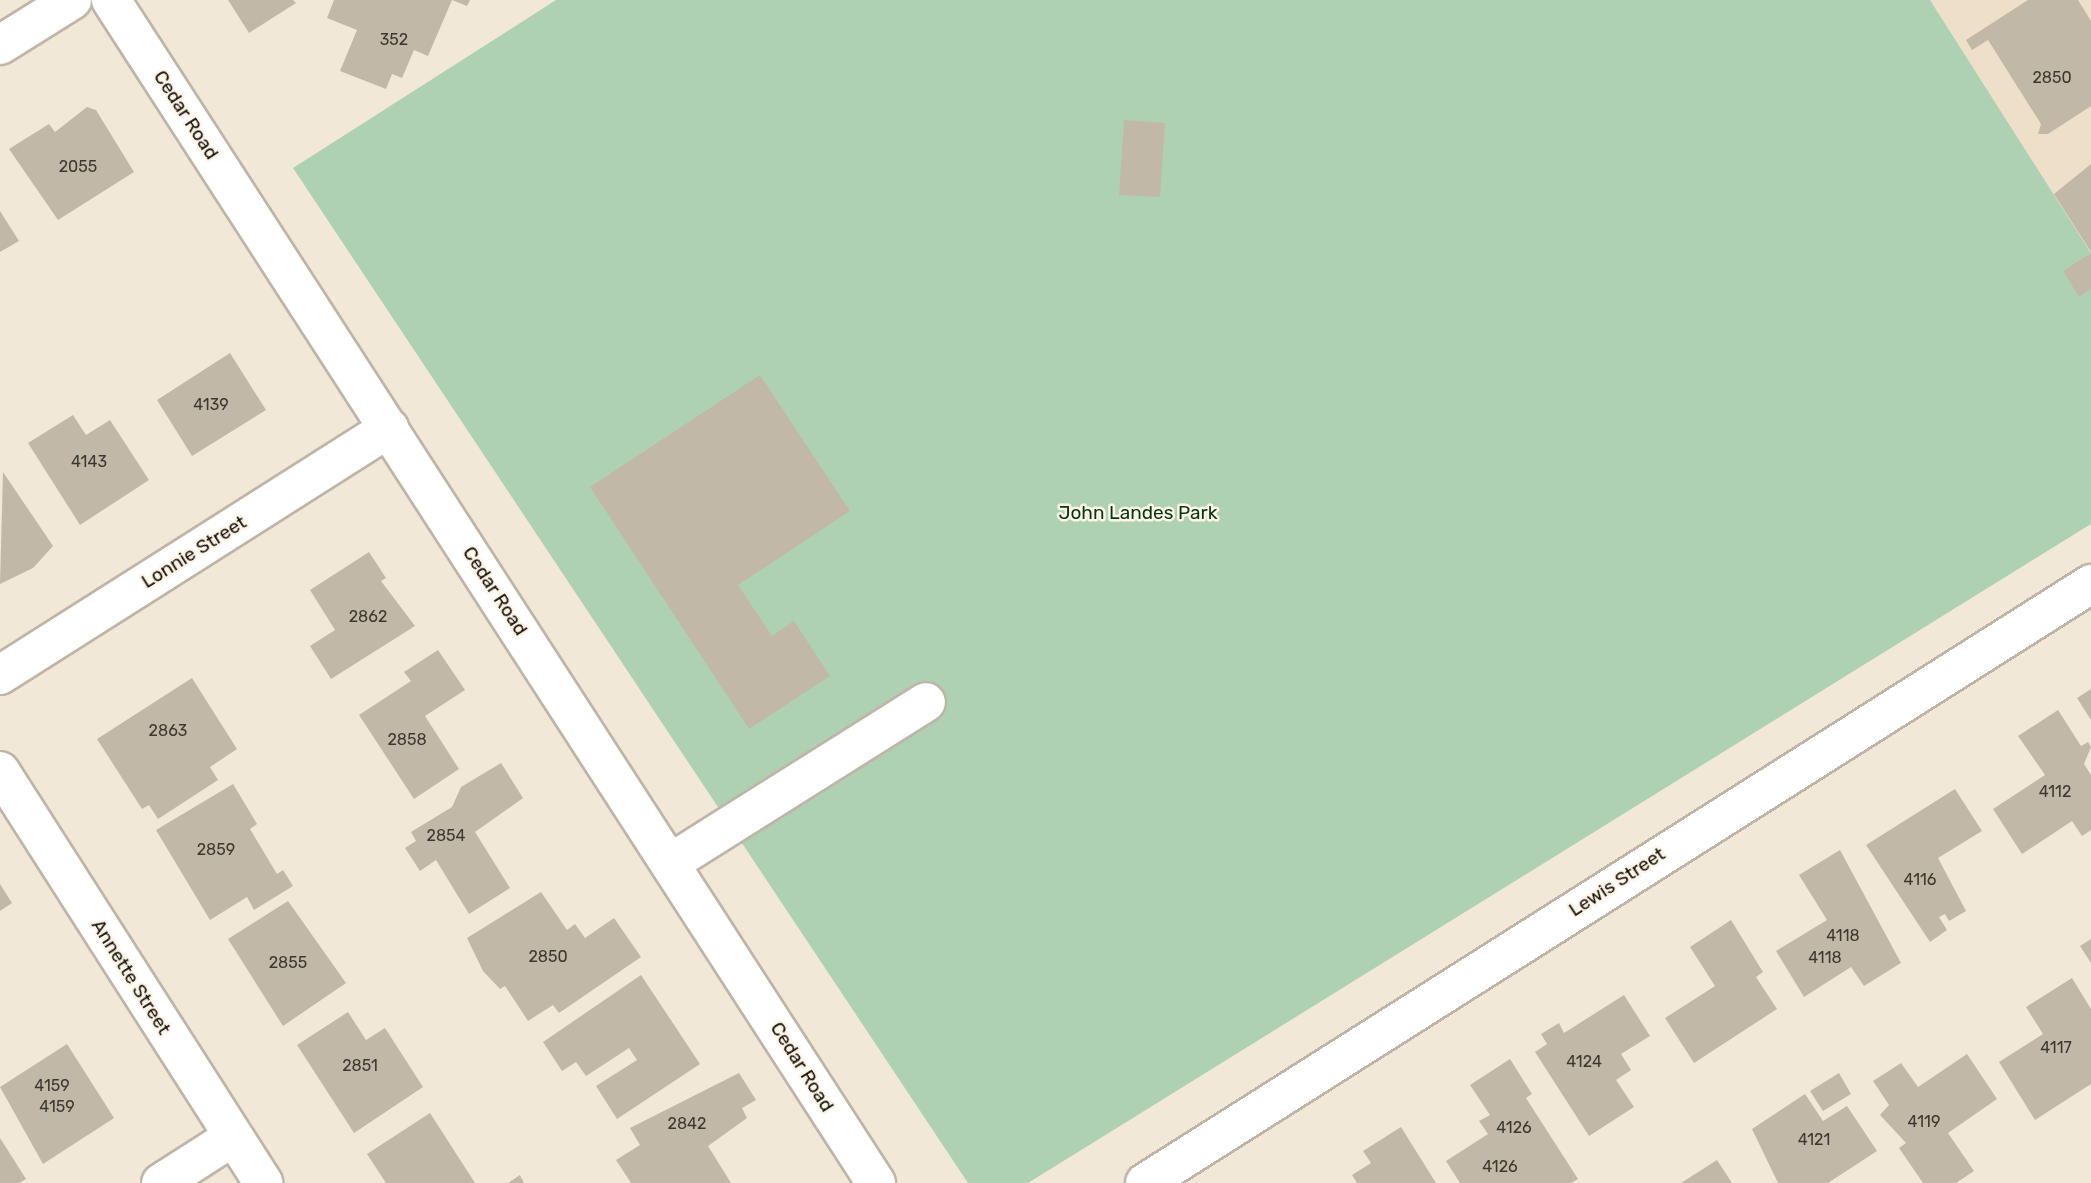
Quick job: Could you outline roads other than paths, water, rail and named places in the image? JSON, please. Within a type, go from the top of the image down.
[{"type":"street","points":[[0,46],[72,0]]},
{"type":"street","name":"Cedar Road","points":[[111,0],[672,862],[876,1183]]},
{"type":"street","name":"Lonnie Street","points":[[0,675],[389,428]]},
{"type":"street","name":"Lewis Street","points":[[1145,1183],[2091,584]]},
{"type":"street","points":[[672,862],[926,702]]},
{"type":"street","name":"Annette Street","points":[[0,771],[263,1183]]},
{"type":"street","points":[[161,1183],[233,1137]]},
{"type":"park label","name":"John Landes Park","points":[[1138,513]]}]
